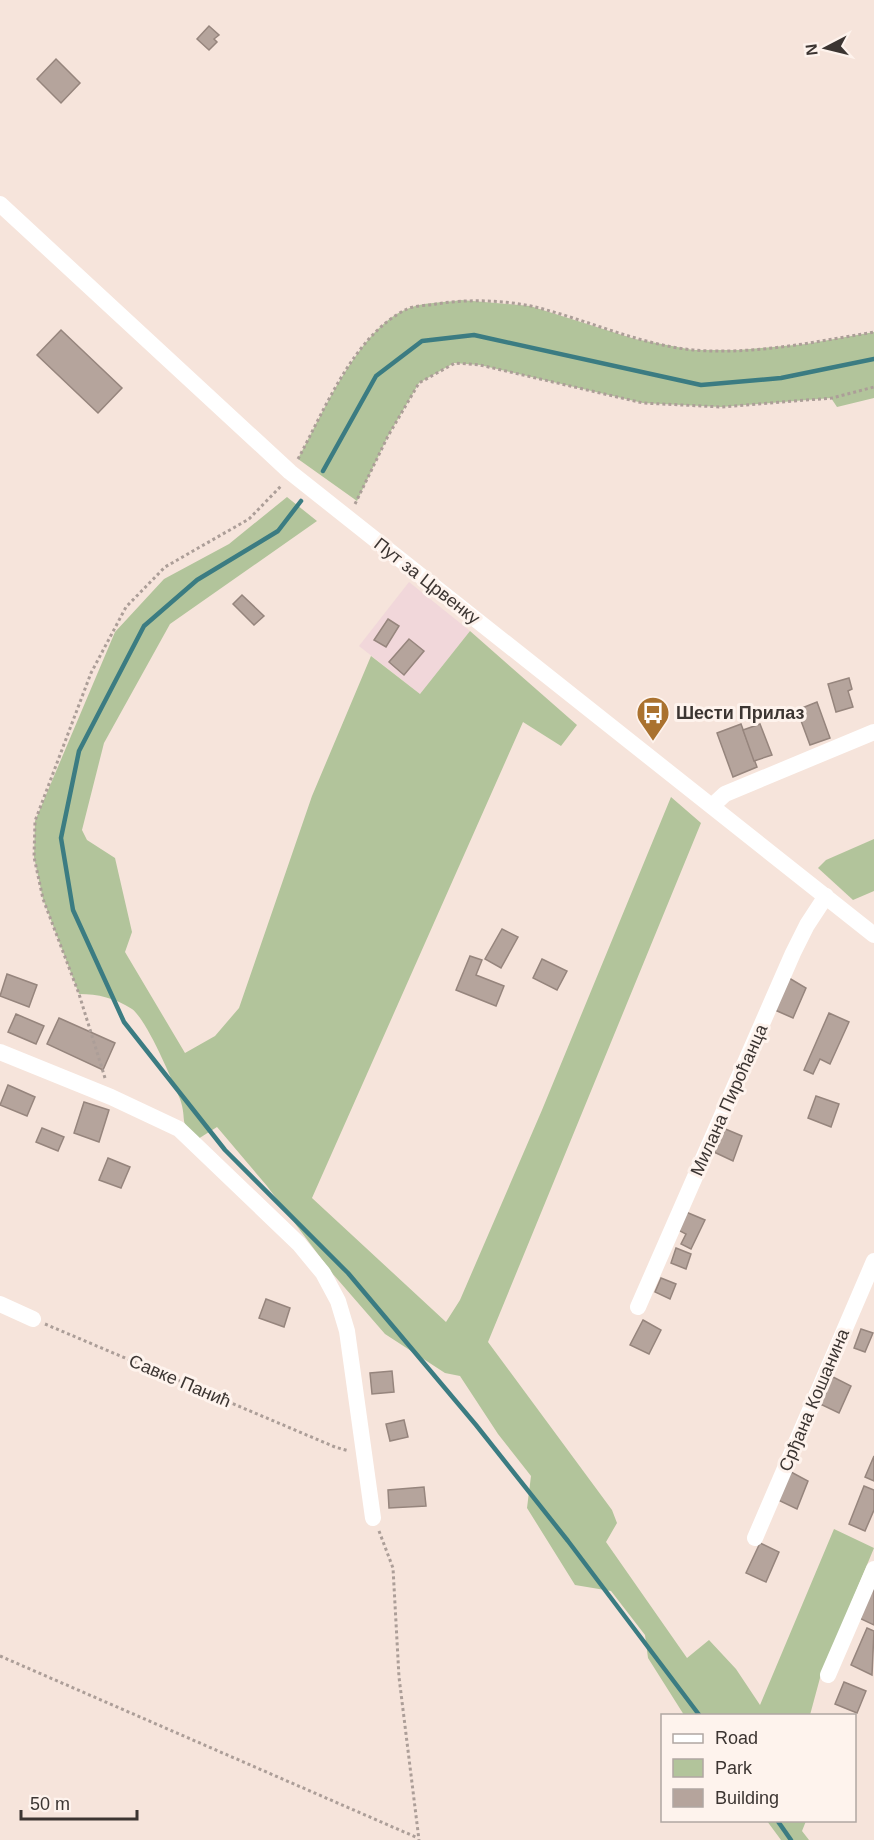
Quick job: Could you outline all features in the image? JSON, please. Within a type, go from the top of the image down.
[{"type":"street","name":"Пут за Црвенку","points":[[0,204],[290,472],[874,935]]},
{"type":"street","points":[[712,806],[725,794],[874,732]]},
{"type":"street","name":"Милана Пироћанца","points":[[638,1307],[793,953],[807,925],[826,896]]},
{"type":"street","points":[[0,1053],[111,1097],[179,1129],[299,1244],[323,1273],[338,1302],[347,1331],[373,1518]]},
{"type":"street","name":"Срђана Кошанина","points":[[755,1538],[874,1261]]},
{"type":"street","points":[[0,1304],[33,1318]]},
{"type":"street","points":[[828,1675],[874,1569]]},
{"type":"path","points":[[111,1097],[79,994],[44,899],[34,857],[35,821],[91,673],[126,607],[165,567],[249,519],[277,493],[358,351],[378,328],[407,309],[461,300],[530,306],[635,339],[693,350],[761,348],[874,332]]},
{"type":"path","points":[[348,519],[388,436],[419,383],[454,363],[491,367],[643,403],[721,407],[832,398],[874,387]]},
{"type":"path","name":"Савке Панић","points":[[33,1318],[335,1447],[363,1453]]},
{"type":"path","points":[[373,1518],[393,1568],[399,1677],[419,1839]]},
{"type":"path","points":[[0,1656],[419,1839]]},
{"type":"shaded area","points":[[409,582],[470,631],[420,694],[359,646]]},
{"type":"green space","points":[[461,300],[530,306],[635,339],[693,350],[739,350],[806,344],[874,332],[874,398],[837,407],[831,398],[721,407],[643,403],[480,365],[454,363],[419,383],[388,436],[357,501],[298,459],[343,375],[373,334],[390,319],[407,309],[426,304]]},
{"type":"green space","points":[[287,497],[317,521],[170,624],[104,743],[82,830],[87,840],[115,858],[132,932],[125,952],[185,1053],[215,1036],[239,1008],[312,796],[371,656],[420,694],[470,631],[577,725],[561,746],[523,722],[312,1198],[446,1322],[460,1300],[542,1110],[671,797],[701,823],[488,1342],[612,1510],[617,1523],[606,1542],[687,1658],[709,1640],[736,1669],[760,1705],[834,1529],[874,1548],[820,1678],[810,1714],[683,1714],[648,1658],[645,1635],[611,1591],[575,1585],[527,1508],[531,1476],[498,1434],[460,1376],[445,1373],[385,1334],[332,1273],[267,1186],[217,1127],[198,1139],[187,1128],[180,1099],[159,1051],[138,1015],[132,1009],[106,997],[79,994],[43,899],[34,857],[35,821],[115,632],[164,579],[229,544]]},
{"type":"green space","points":[[874,839],[874,891],[853,900],[818,868],[826,860]]},
{"type":"green space","points":[[768,1822],[806,1822],[802,1831],[809,1840],[781,1840]]},
{"type":"building","points":[[209,26],[219,35],[214,39],[217,42],[209,50],[197,39]]},
{"type":"building","points":[[56,59],[80,83],[61,103],[37,79]]},
{"type":"building","points":[[61,330],[122,388],[98,413],[37,355]]},
{"type":"building","points":[[242,595],[264,616],[254,625],[233,604]]},
{"type":"building","points":[[388,619],[399,626],[386,647],[374,640]]},
{"type":"building","points":[[409,639],[424,651],[404,675],[389,662]]},
{"type":"building","points":[[849,678],[852,689],[848,691],[853,707],[836,712],[828,684]]},
{"type":"building","points":[[817,702],[830,738],[810,745],[797,710]]},
{"type":"building","points":[[741,724],[757,767],[733,777],[717,733]]},
{"type":"building","points":[[760,724],[772,755],[754,761],[743,730]]},
{"type":"building","points":[[502,929],[518,937],[501,968],[485,959]]},
{"type":"building","points":[[470,956],[482,960],[476,975],[504,986],[496,1006],[456,990]]},
{"type":"building","points":[[542,959],[567,971],[557,990],[533,978]]},
{"type":"building","points":[[7,974],[37,985],[29,1007],[0,996]]},
{"type":"building","points":[[789,978],[806,988],[793,1018],[775,1010]]},
{"type":"building","points":[[829,1013],[849,1022],[830,1064],[820,1059],[813,1074],[804,1070]]},
{"type":"building","points":[[16,1014],[44,1026],[36,1044],[8,1032]]},
{"type":"building","points":[[59,1018],[115,1043],[103,1070],[47,1044]]},
{"type":"building","points":[[8,1085],[35,1097],[27,1116],[0,1105]]},
{"type":"building","points":[[816,1096],[839,1104],[831,1127],[808,1118]]},
{"type":"building","points":[[84,1102],[109,1110],[99,1142],[74,1133]]},
{"type":"building","points":[[42,1128],[64,1137],[58,1151],[36,1142]]},
{"type":"building","points":[[723,1128],[742,1136],[733,1161],[714,1152]]},
{"type":"building","points":[[108,1158],[130,1167],[121,1188],[99,1180]]},
{"type":"building","points":[[686,1212],[705,1220],[691,1249],[681,1244],[686,1234],[678,1230]]},
{"type":"building","points":[[676,1248],[691,1254],[686,1269],[671,1263]]},
{"type":"building","points":[[661,1278],[676,1284],[670,1299],[655,1292]]},
{"type":"building","points":[[266,1299],[290,1308],[284,1327],[259,1318]]},
{"type":"building","points":[[643,1320],[661,1330],[649,1354],[630,1345]]},
{"type":"building","points":[[861,1329],[873,1333],[865,1352],[854,1348]]},
{"type":"building","points":[[392,1371],[394,1392],[372,1394],[370,1373]]},
{"type":"building","points":[[833,1377],[851,1386],[839,1413],[820,1404]]},
{"type":"building","points":[[404,1420],[408,1437],[390,1441],[386,1424]]},
{"type":"building","points":[[874,1456],[874,1481],[865,1477]]},
{"type":"building","points":[[791,1472],[808,1481],[797,1509],[778,1500]]},
{"type":"building","points":[[864,1486],[874,1490],[874,1510],[865,1531],[849,1524]]},
{"type":"building","points":[[424,1487],[426,1506],[389,1508],[388,1490]]},
{"type":"building","points":[[760,1543],[779,1552],[766,1582],[746,1573]]},
{"type":"building","points":[[874,1588],[874,1625],[857,1617]]},
{"type":"building","points":[[867,1628],[874,1631],[872,1675],[851,1665]]},
{"type":"building","points":[[844,1682],[866,1691],[857,1713],[835,1704]]},
{"type":"waterway","points":[[323,471],[376,376],[422,341],[474,335],[701,385],[781,378],[874,359]]},
{"type":"waterway","points":[[301,501],[278,531],[197,580],[144,626],[79,751],[61,838],[73,910],[124,1022],[225,1150],[348,1273],[476,1425],[568,1541],[698,1714]]},
{"type":"waterway","points":[[778,1822],[791,1840]]},
{"type":"place","name":"Шести Прилаз","points":[[653,742]]}]
